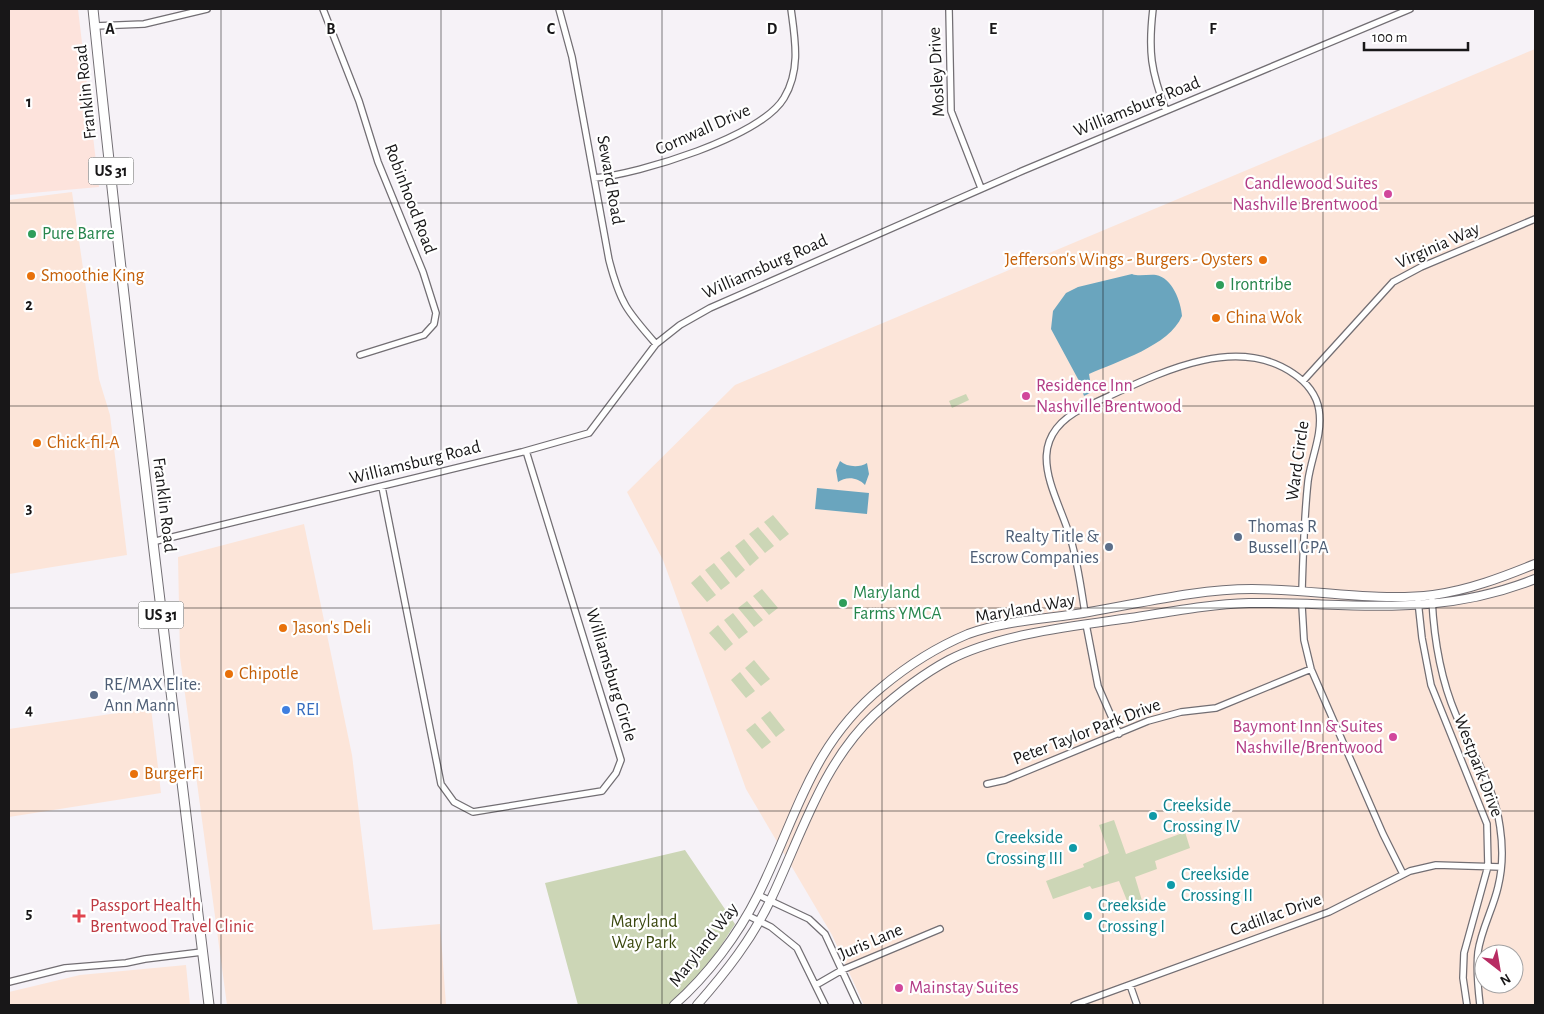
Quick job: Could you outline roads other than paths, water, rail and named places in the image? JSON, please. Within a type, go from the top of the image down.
[{"type":"main road","name":"Franklin Road","points":[[93,9],[152,542],[209,1005]]},
{"type":"main road","name":"Maryland Way","points":[[674,1005],[721,953],[747,915],[758,895],[810,777],[834,737],[847,720],[890,680],[933,652],[970,634],[1027,620],[1085,613],[1217,590],[1253,589],[1365,595],[1432,595],[1472,587],[1535,564]]},
{"type":"main road","name":"Maryland Way","points":[[697,1005],[733,964],[760,922],[823,784],[847,746],[872,717],[909,685],[950,660],[975,649],[1027,635],[1212,605],[1249,603],[1373,607],[1432,605],[1476,598],[1535,579]]},
{"type":"main road","points":[[1302,592],[1302,606]]},
{"type":"main road","points":[[1085,613],[1086,624]]},
{"type":"main road","points":[[970,634],[975,649]]},
{"type":"main road","points":[[847,720],[859,732]]},
{"type":"main road","points":[[810,777],[823,784]]},
{"type":"street","points":[[95,26],[144,24],[207,9]]},
{"type":"street","name":"Robinhood Road","points":[[323,9],[359,101],[378,162],[423,272],[436,313],[434,324],[424,335],[360,355]]},
{"type":"street","name":"Seward Road","points":[[559,9],[572,57],[609,260],[617,293],[626,310],[656,344]]},
{"type":"street","name":"Cornwall Drive","points":[[594,178],[630,173],[671,162],[753,126],[771,114],[784,99],[794,74],[796,55],[791,9]]},
{"type":"street","name":"Mosley Drive","points":[[950,9],[951,111],[981,188]]},
{"type":"street","points":[[1153,9],[1150,57],[1153,76],[1166,111]]},
{"type":"street","name":"Williamsburg Road","points":[[152,542],[382,487],[590,433],[609,410],[634,372],[656,344],[680,325],[710,308],[981,188],[1408,9]]},
{"type":"street","name":"Virginia Way","points":[[1303,381],[1393,282],[1421,267],[1535,220]]},
{"type":"street","name":"Ward Circle","points":[[1085,613],[1071,541],[1047,474],[1046,459],[1055,432],[1065,420],[1083,408],[1183,365],[1212,358],[1244,357],[1262,360],[1284,368],[1303,381],[1317,402],[1320,425],[1308,482],[1302,592]]},
{"type":"street","name":"Williamsburg Circle","points":[[382,487],[441,784],[454,802],[473,812],[602,791],[616,773],[621,760],[526,451]]},
{"type":"street","name":"Westpark Drive","points":[[1418,594],[1422,638],[1431,685],[1486,824],[1488,866],[1464,953],[1463,978],[1467,1005]]},
{"type":"street","name":"Westpark Drive","points":[[1432,595],[1435,635],[1444,681],[1500,824],[1503,851],[1498,888],[1478,951],[1477,971],[1480,1005]]},
{"type":"street","points":[[1302,606],[1304,640],[1311,669],[1383,834],[1403,874]]},
{"type":"street","points":[[1086,624],[1098,686],[1119,734]]},
{"type":"street","name":"Peter Taylor Park Drive","points":[[986,784],[1005,780],[1148,721],[1181,712],[1216,708],[1311,669]]},
{"type":"street","points":[[1476,795],[1488,790]]},
{"type":"street","name":"Cadillac Drive","points":[[1074,1005],[1329,912],[1403,874],[1429,866],[1501,867]]},
{"type":"street","points":[[758,895],[809,919],[825,934],[858,1005]]},
{"type":"street","points":[[747,915],[797,948],[825,1005]]},
{"type":"street","name":"Juris Lane","points":[[816,985],[842,970],[940,928]]},
{"type":"street","points":[[9,982],[65,968],[126,964],[145,958],[202,952]]},
{"type":"street","points":[[1130,985],[1137,1005]]},
{"type":"water","points":[[1132,274],[1156,275],[1167,281],[1178,297],[1182,316],[1175,327],[1155,344],[1128,358],[1089,374],[1092,392],[1084,396],[1078,379],[1051,329],[1053,311],[1066,293],[1078,287]]},
{"type":"water","points":[[840,461],[846,465],[853,466],[867,463],[869,474],[865,485],[859,480],[852,478],[838,482],[836,470]]},
{"type":"water","points":[[817,488],[869,493],[867,514],[815,509]]},
{"type":"place","name":"Candlewood Suites Nashville Brentwood","points":[[1388,194]]},
{"type":"place","name":"Pure Barre","points":[[32,234]]},
{"type":"place","name":"Jefferson's Wings - Burgers - Oysters","points":[[1263,260]]},
{"type":"place","name":"Smoothie King","points":[[31,276]]},
{"type":"place","name":"Irontribe","points":[[1220,285]]},
{"type":"place","name":"China Wok","points":[[1216,318]]},
{"type":"place","name":"Residence Inn Nashville Brentwood","points":[[1026,396]]},
{"type":"place","name":"Chick-fil-A","points":[[37,443]]},
{"type":"place","name":"Thomas R Bussell CPA","points":[[1238,537]]},
{"type":"place","name":"Realty Title & Escrow Companies","points":[[1109,547]]},
{"type":"place","name":"Maryland Farms YMCA","points":[[843,603]]},
{"type":"place","name":"Jason's Deli","points":[[283,628]]},
{"type":"place","name":"Chipotle","points":[[229,674]]},
{"type":"place","name":"RE/MAX Elite: Ann Mann","points":[[94,695]]},
{"type":"place","name":"REI","points":[[286,710]]},
{"type":"place","name":"Baymont Inn & Suites Nashville/Brentwood","points":[[1393,737]]},
{"type":"place","name":"BurgerFi","points":[[134,774]]},
{"type":"place","name":"Creekside Crossing IV","points":[[1153,816]]},
{"type":"place","name":"Creekside Crossing III","points":[[1073,848]]},
{"type":"place","name":"Creekside Crossing II","points":[[1171,885]]},
{"type":"place","name":"Passport Health Brentwood Travel Clinic","points":[[79,916]]},
{"type":"place","name":"Creekside Crossing I","points":[[1088,916]]},
{"type":"place","name":"Mainstay Suites","points":[[899,988]]},
{"type":"park label","name":"Maryland Way Park","points":[[644,932]]}]
